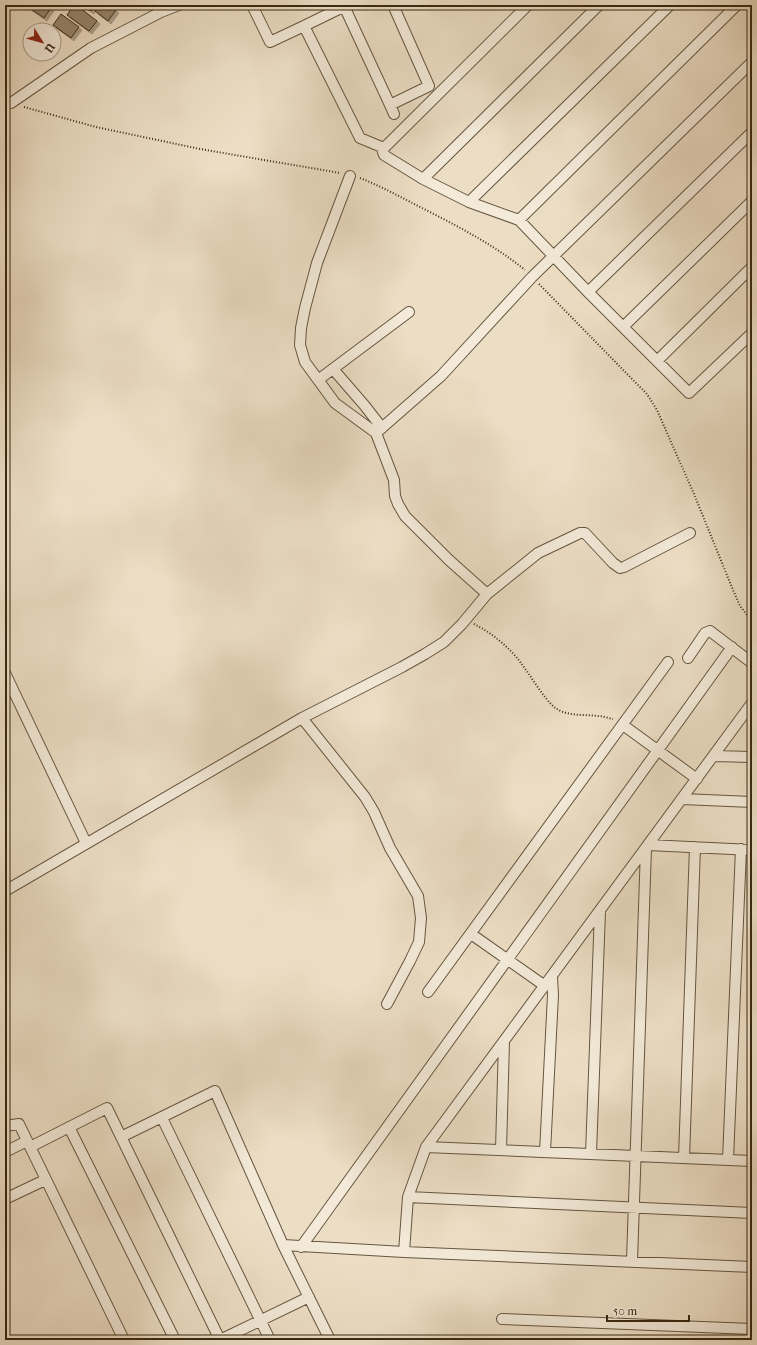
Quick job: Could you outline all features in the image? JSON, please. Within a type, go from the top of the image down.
[{"type":"street","points":[[11,103],[91,48],[161,12],[179,5]]},
{"type":"street","points":[[252,5],[270,42],[346,6],[392,109],[429,86],[393,5]]},
{"type":"street","points":[[528,5],[384,148],[384,155],[423,179],[469,202],[519,220],[588,292],[689,393],[752,333]]},
{"type":"street","points":[[423,179],[599,5]]},
{"type":"street","points":[[469,202],[670,5]]},
{"type":"street","points":[[519,220],[737,5]]},
{"type":"street","points":[[304,26],[360,138],[384,148]]},
{"type":"street","points":[[379,431],[442,376],[532,278],[752,62]]},
{"type":"street","points":[[588,292],[752,132]]},
{"type":"street","points":[[350,176],[317,263],[305,308],[300,345],[305,362],[335,403],[379,431]]},
{"type":"street","points":[[623,327],[752,201]]},
{"type":"street","points":[[657,361],[752,267]]},
{"type":"street","points":[[318,380],[408,312]]},
{"type":"street","points":[[333,369],[365,406],[379,431],[394,480],[395,496],[405,516],[449,560],[487,594]]},
{"type":"street","points":[[5,891],[302,718],[402,667],[444,642],[466,620],[487,594],[538,553],[580,533],[587,534],[620,568],[690,533]]},
{"type":"street","points":[[688,658],[707,631],[710,631],[752,663]]},
{"type":"street","points":[[302,1246],[732,647]]},
{"type":"street","points":[[428,992],[668,662]]},
{"type":"street","points":[[5,673],[86,843]]},
{"type":"street","points":[[404,1252],[408,1197],[426,1147],[752,703]]},
{"type":"street","points":[[302,718],[365,797],[374,812],[390,848],[418,896],[421,918],[419,942],[387,1004]]},
{"type":"street","points":[[623,725],[696,779]]},
{"type":"street","points":[[714,756],[752,757]]},
{"type":"street","points":[[682,799],[752,802]]},
{"type":"street","points":[[647,847],[695,847],[752,850]]},
{"type":"street","points":[[632,1261],[647,847]]},
{"type":"street","points":[[684,1158],[695,847]]},
{"type":"street","points":[[728,1160],[741,850]]},
{"type":"street","points":[[591,1154],[600,911]]},
{"type":"street","points":[[471,934],[545,986]]},
{"type":"street","points":[[545,1152],[553,995],[552,977]]},
{"type":"street","points":[[501,1150],[504,1042]]},
{"type":"street","points":[[121,1137],[215,1091],[283,1245],[330,1340]]},
{"type":"street","points":[[5,1152],[29,1144],[69,1127],[107,1108],[220,1340],[309,1297]]},
{"type":"street","points":[[162,1118],[270,1340]]},
{"type":"street","points":[[5,1126],[19,1124],[124,1340]]},
{"type":"street","points":[[69,1127],[175,1340]]},
{"type":"street","points":[[426,1147],[752,1161]]},
{"type":"street","points":[[5,1199],[45,1180]]},
{"type":"street","points":[[408,1197],[752,1213]]},
{"type":"street","points":[[283,1245],[404,1252],[752,1267]]},
{"type":"street","points":[[502,1319],[752,1329]]},
{"type":"path","points":[[11,103],[96,126],[200,149],[350,176],[380,186],[480,238],[507,255],[532,278],[647,394],[657,410],[672,444],[740,606],[752,622]]},
{"type":"path","points":[[466,620],[479,626],[513,653],[537,686],[554,706],[565,712],[578,715],[599,716],[614,720],[623,725]]},
{"type":"building","points":[[25,5],[46,5],[51,8],[44,18]]},
{"type":"building","points":[[74,5],[97,21],[89,31],[67,15]]},
{"type":"building","points":[[82,5],[95,5],[91,11]]},
{"type":"building","points":[[100,5],[110,5],[116,10],[108,21],[95,11]]},
{"type":"building","points":[[61,14],[79,27],[71,38],[62,32],[62,22],[55,22]]}]
